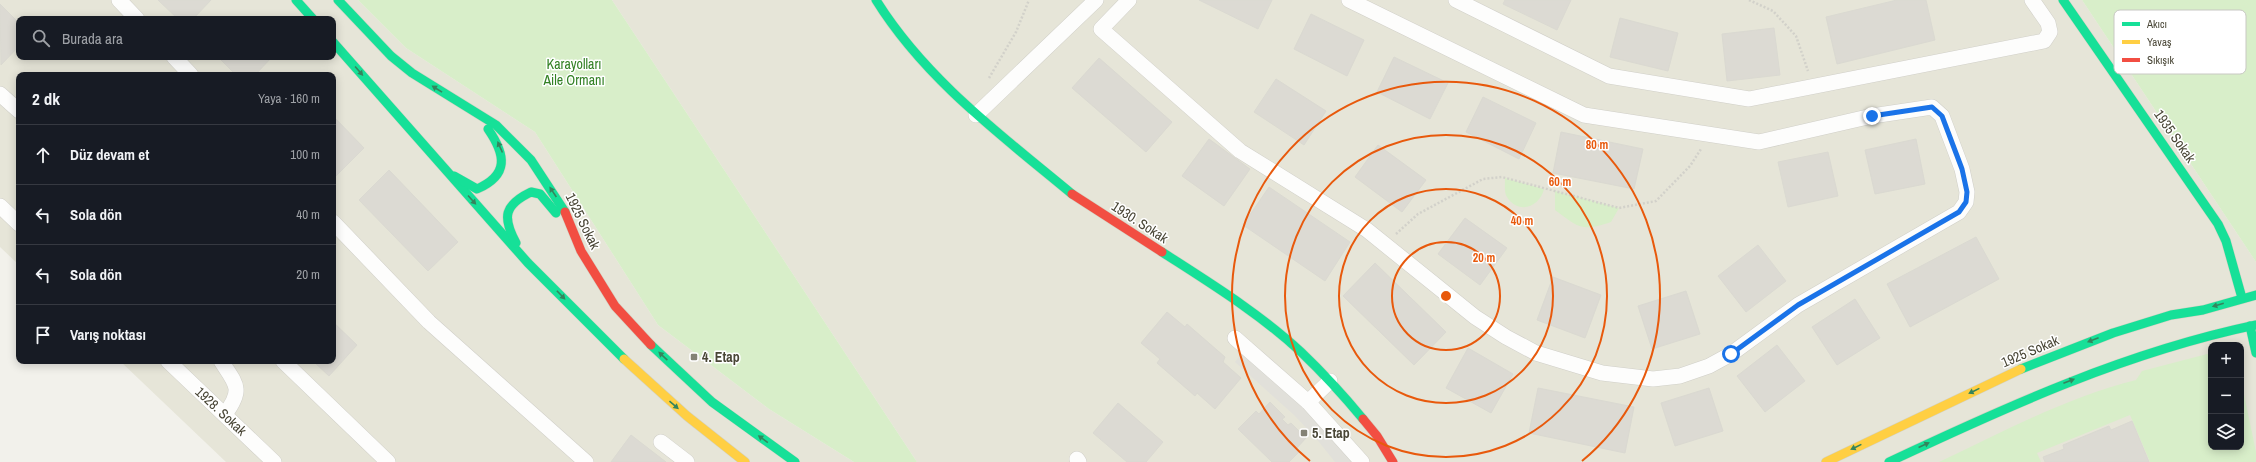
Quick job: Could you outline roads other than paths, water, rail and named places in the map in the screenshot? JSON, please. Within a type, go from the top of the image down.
[{"type":"main road","points":[[296,0],[310,16]]},
{"type":"main road","name":"1925 Sokak","points":[[338,0],[391,56],[412,74],[496,125],[531,160],[562,206],[581,251],[615,306],[656,350],[712,402],[795,462]]},
{"type":"main road","name":"1930. Sokak","points":[[876,0],[892,26],[932,73],[976,115],[1076,197],[1233,298],[1300,351],[1330,381],[1377,436],[1394,462]]},
{"type":"main road","name":"1935 Sokak","points":[[2063,0],[2114,74]]},
{"type":"main road","points":[[336,45],[443,169],[523,256],[628,365],[713,438],[745,462]]},
{"type":"main road","name":"1935 Sokak","points":[[2114,74],[2218,224],[2226,241],[2242,298]]},
{"type":"main road","points":[[443,169],[467,185],[477,189],[492,181],[504,162],[503,153],[497,140],[486,126],[450,97]]},
{"type":"main road","points":[[523,256],[509,231],[508,210],[513,202],[531,192],[540,194],[554,210],[581,251]]},
{"type":"main road","name":"1925 Sokak","points":[[1826,462],[2021,369],[2055,355],[2113,333],[2171,315],[2202,310],[2256,295]]},
{"type":"main road","points":[[1889,462],[2064,383],[2154,350],[2253,325],[2256,352]]},
{"type":"street","points":[[119,0],[134,16]]},
{"type":"street","points":[[976,115],[1096,0]]},
{"type":"street","points":[[1101,29],[1129,0]]},
{"type":"street","points":[[1084,12],[1101,29],[1240,150],[1367,230],[1475,317],[1506,337],[1536,353],[1602,373],[1633,378],[1653,379],[1680,376],[1710,366],[1731,354],[1798,305],[1959,212],[1966,202],[1967,192],[1962,169],[1942,116],[1932,107],[1872,116],[1759,142],[1584,115],[1349,0]]},
{"type":"street","points":[[1456,0],[1609,76],[1749,99],[2044,42],[2050,32],[2048,23],[2032,0]]},
{"type":"street","points":[[177,60],[188,72]]},
{"type":"street","points":[[0,94],[16,108]]},
{"type":"street","points":[[0,206],[16,221]]},
{"type":"street","points":[[336,225],[429,322],[586,462]]},
{"type":"street","points":[[1236,338],[1308,402],[1362,462]]},
{"type":"street","name":"1928. Sokak","points":[[171,364],[274,462]]},
{"type":"street","points":[[222,364],[237,385],[237,394],[225,414]]},
{"type":"street","points":[[286,364],[388,462]]},
{"type":"street","points":[[1308,402],[1330,381]]},
{"type":"street","points":[[661,442],[687,462]]},
{"type":"place","name":"4. Etap","points":[[694,357]]},
{"type":"place","name":"5. Etap","points":[[1304,433]]},
{"type":"park label","name":"Karayolları Aile Ormanı","points":[[574,72]]}]
